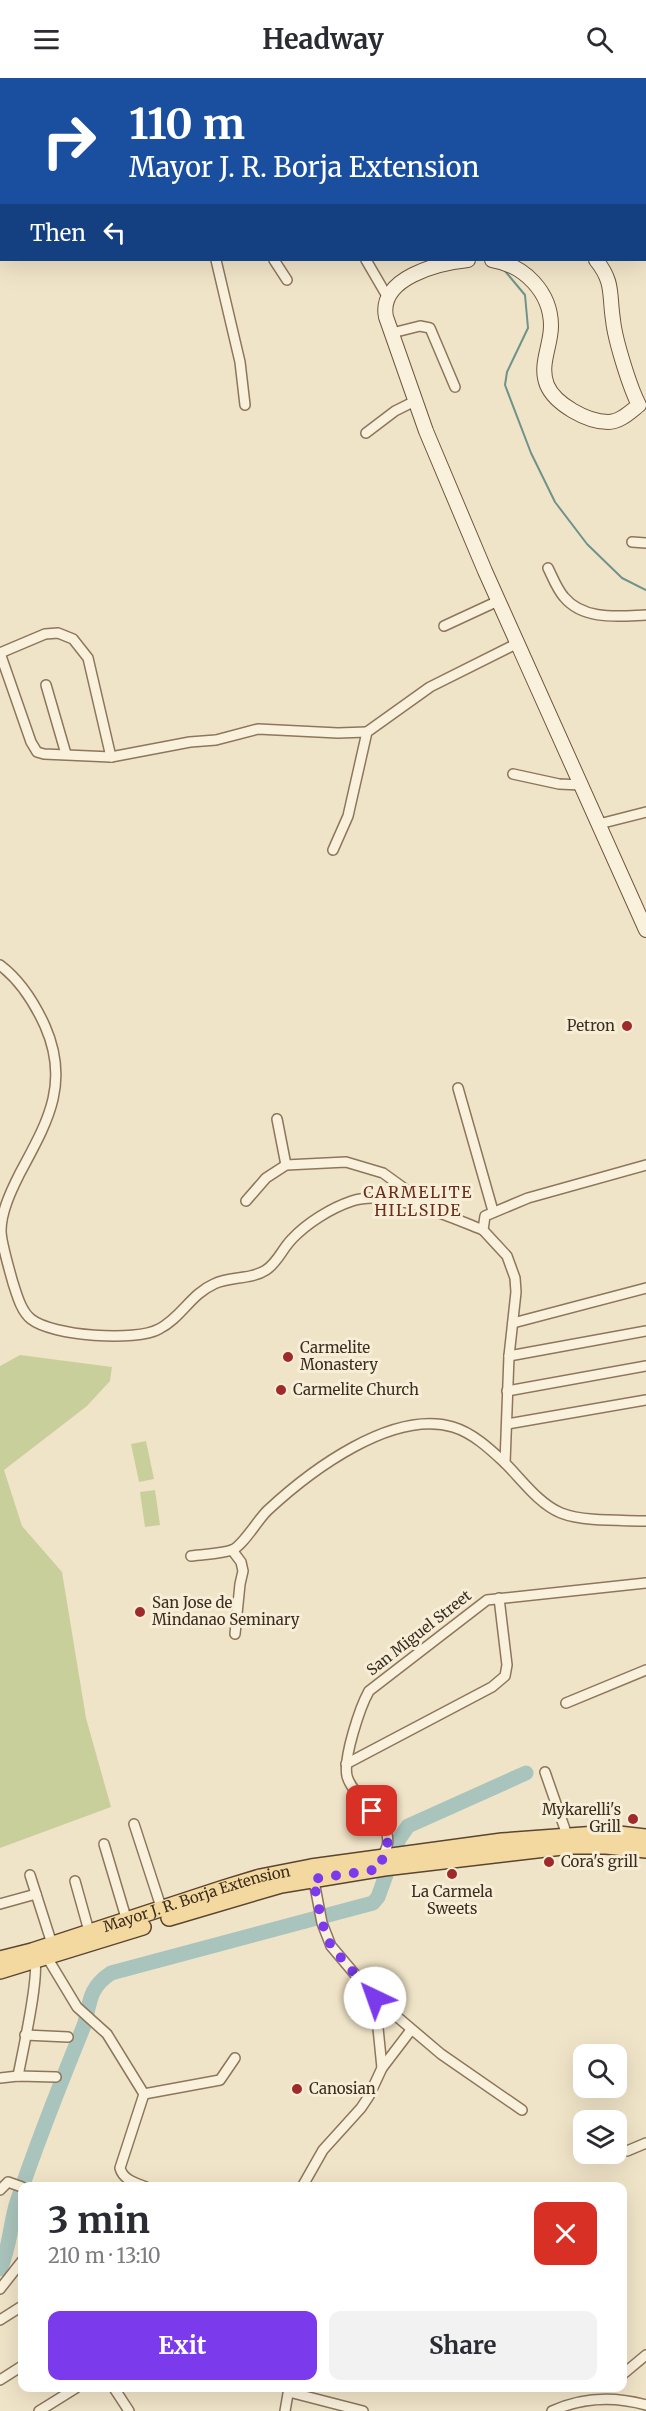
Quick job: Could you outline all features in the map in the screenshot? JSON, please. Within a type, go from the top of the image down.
[{"type":"main road","points":[[462,261],[435,266],[413,274],[394,288],[387,296],[384,307],[415,400],[498,601],[646,930]]},
{"type":"main road","points":[[498,261],[525,272],[540,291],[547,305],[551,326],[545,374],[548,386],[554,395],[580,414],[608,422],[643,409],[619,347],[613,320],[611,287],[597,261]]},
{"type":"main road","name":"Mayor J. R. Borja Extension","points":[[0,1959],[41,1952],[182,1909],[260,1877],[312,1873],[567,1835],[610,1833],[646,1837]]},
{"type":"main road","name":"Mayor J. R. Borja Extension","points":[[415,1858],[571,1846],[606,1846],[646,1850]]},
{"type":"main road","name":"Mayor J. R. Borja Extension","points":[[0,1971],[89,1931],[162,1910],[182,1909]]},
{"type":"street","points":[[216,261],[240,362],[245,405]]},
{"type":"street","points":[[275,261],[287,280]]},
{"type":"street","points":[[367,261],[387,296]]},
{"type":"street","points":[[392,333],[420,326],[430,328],[455,387]]},
{"type":"street","points":[[366,433],[394,411],[415,400]]},
{"type":"street","points":[[632,542],[646,543]]},
{"type":"street","points":[[548,568],[560,592],[570,604],[591,614],[609,617],[646,615]]},
{"type":"street","points":[[444,626],[498,601]]},
{"type":"street","points":[[111,757],[88,658],[74,639],[58,633],[45,634],[0,653],[30,742],[37,752],[111,757],[190,742],[216,740],[258,729],[367,732],[430,687],[518,643]]},
{"type":"street","points":[[46,685],[66,754]]},
{"type":"street","points":[[333,850],[348,816],[367,732]]},
{"type":"street","points":[[513,774],[560,784],[581,785]]},
{"type":"street","points":[[599,824],[646,812]]},
{"type":"street","points":[[0,965],[32,1000],[48,1033],[55,1061],[53,1105],[7,1202],[1,1230],[3,1255],[24,1310],[34,1321],[53,1330],[87,1334],[156,1331],[170,1323],[192,1299],[212,1284],[261,1274],[268,1269],[300,1231],[310,1223],[351,1201],[378,1198],[434,1210],[483,1230],[500,1246],[512,1266],[516,1292],[509,1356],[505,1463]]},
{"type":"street","points":[[459,1088],[493,1211]]},
{"type":"street","points":[[277,1119],[286,1165]]},
{"type":"street","points":[[246,1201],[266,1178],[286,1165],[346,1162],[372,1168],[397,1182],[434,1210]]},
{"type":"street","points":[[483,1230],[485,1216],[493,1211],[528,1198],[646,1165]]},
{"type":"street","points":[[513,1323],[646,1288]]},
{"type":"street","points":[[509,1356],[646,1331]]},
{"type":"street","points":[[507,1391],[646,1366]]},
{"type":"street","points":[[507,1424],[646,1400]]},
{"type":"street","points":[[191,1556],[232,1550],[238,1546],[264,1514],[318,1467],[390,1431],[420,1425],[454,1427],[484,1444],[541,1499],[563,1514],[612,1520],[646,1521]]},
{"type":"street","points":[[232,1550],[241,1562],[243,1571],[235,1634]]},
{"type":"street","name":"San Miguel Street","points":[[346,1764],[361,1706],[369,1691],[475,1607],[487,1600],[499,1598],[646,1583]]},
{"type":"street","points":[[383,1862],[388,1845],[385,1831],[377,1816],[353,1790],[347,1775],[346,1764],[492,1687],[505,1676],[507,1665],[499,1598]]},
{"type":"street","points":[[566,1702],[646,1670]]},
{"type":"street","points":[[545,1772],[567,1835]]},
{"type":"street","points":[[134,1824],[162,1910]]},
{"type":"street","points":[[104,1844],[127,1921]]},
{"type":"street","points":[[312,1873],[322,1923],[336,1953],[375,1998],[441,2054],[522,2110]]},
{"type":"street","points":[[18,2076],[41,1952],[36,1894],[30,1875]]},
{"type":"street","points":[[75,1881],[89,1931]]},
{"type":"street","points":[[0,1904],[36,1894]]},
{"type":"street","points":[[41,1952],[80,2011],[107,2034],[144,2094],[120,2168],[128,2179],[135,2182]]},
{"type":"street","points":[[375,1998],[382,2068]]},
{"type":"street","points":[[305,2182],[323,2150],[365,2102],[382,2068],[411,2030]]},
{"type":"street","points":[[24,2035],[68,2037]]},
{"type":"street","points":[[144,2094],[219,2080],[235,2058]]},
{"type":"street","points":[[0,2078],[56,2077]]},
{"type":"street","points":[[627,2151],[646,2143]]},
{"type":"street","points":[[0,2190],[8,2182],[18,2185]]},
{"type":"street","points":[[0,2289],[18,2266]]},
{"type":"street","points":[[0,2320],[18,2309]]},
{"type":"street","points":[[627,2371],[646,2355]]},
{"type":"street","points":[[0,2380],[18,2369]]},
{"type":"street","points":[[39,2411],[70,2392]]},
{"type":"street","points":[[117,2392],[129,2411]]},
{"type":"street","points":[[285,2411],[289,2392]]},
{"type":"street","points":[[296,2392],[363,2411]]},
{"type":"street","points":[[605,2398],[609,2392]]},
{"type":"street","points":[[552,2411],[582,2401],[605,2398],[646,2405]]},
{"type":"green space","points":[[20,1355],[112,1367],[110,1381],[87,1406],[4,1470],[22,1526],[62,1572],[86,1718],[111,1807],[0,1848],[0,1366]]},
{"type":"green space","points":[[146,1441],[154,1479],[139,1482],[131,1444]]},
{"type":"green space","points":[[155,1490],[160,1525],[145,1527],[140,1492]]},
{"type":"waterway","points":[[505,271],[525,295],[528,328],[507,372],[505,385],[531,453],[555,502],[587,544],[622,578],[646,590]]},
{"type":"waterway","points":[[24,2182],[85,2023],[92,1995],[104,1978],[111,1973],[373,1903],[378,1897],[399,1839],[408,1826],[526,1773]]},
{"type":"waterway","points":[[0,2269],[6,2253],[18,2199]]},
{"type":"place","name":"Petron","points":[[627,1026]]},
{"type":"place","name":"Carmelite Monastery","points":[[288,1357]]},
{"type":"place","name":"Carmelite Church","points":[[281,1390]]},
{"type":"place","name":"San Jose de Mindanao Seminary","points":[[140,1612]]},
{"type":"place","name":"Mykarelli's Grill","points":[[633,1819]]},
{"type":"place","name":"Cora's grill","points":[[549,1862]]},
{"type":"place","name":"La Carmela Sweets","points":[[452,1874]]},
{"type":"place","name":"Canosian","points":[[297,2089]]},
{"type":"district","name":"CARMELITE HILLSIDE","points":[[418,1201]]},
{"type":"route","points":[[372,1811],[380,1820],[388,1845],[382,1856],[380,1869],[313,1879],[322,1923],[331,1946],[375,1998]]}]
